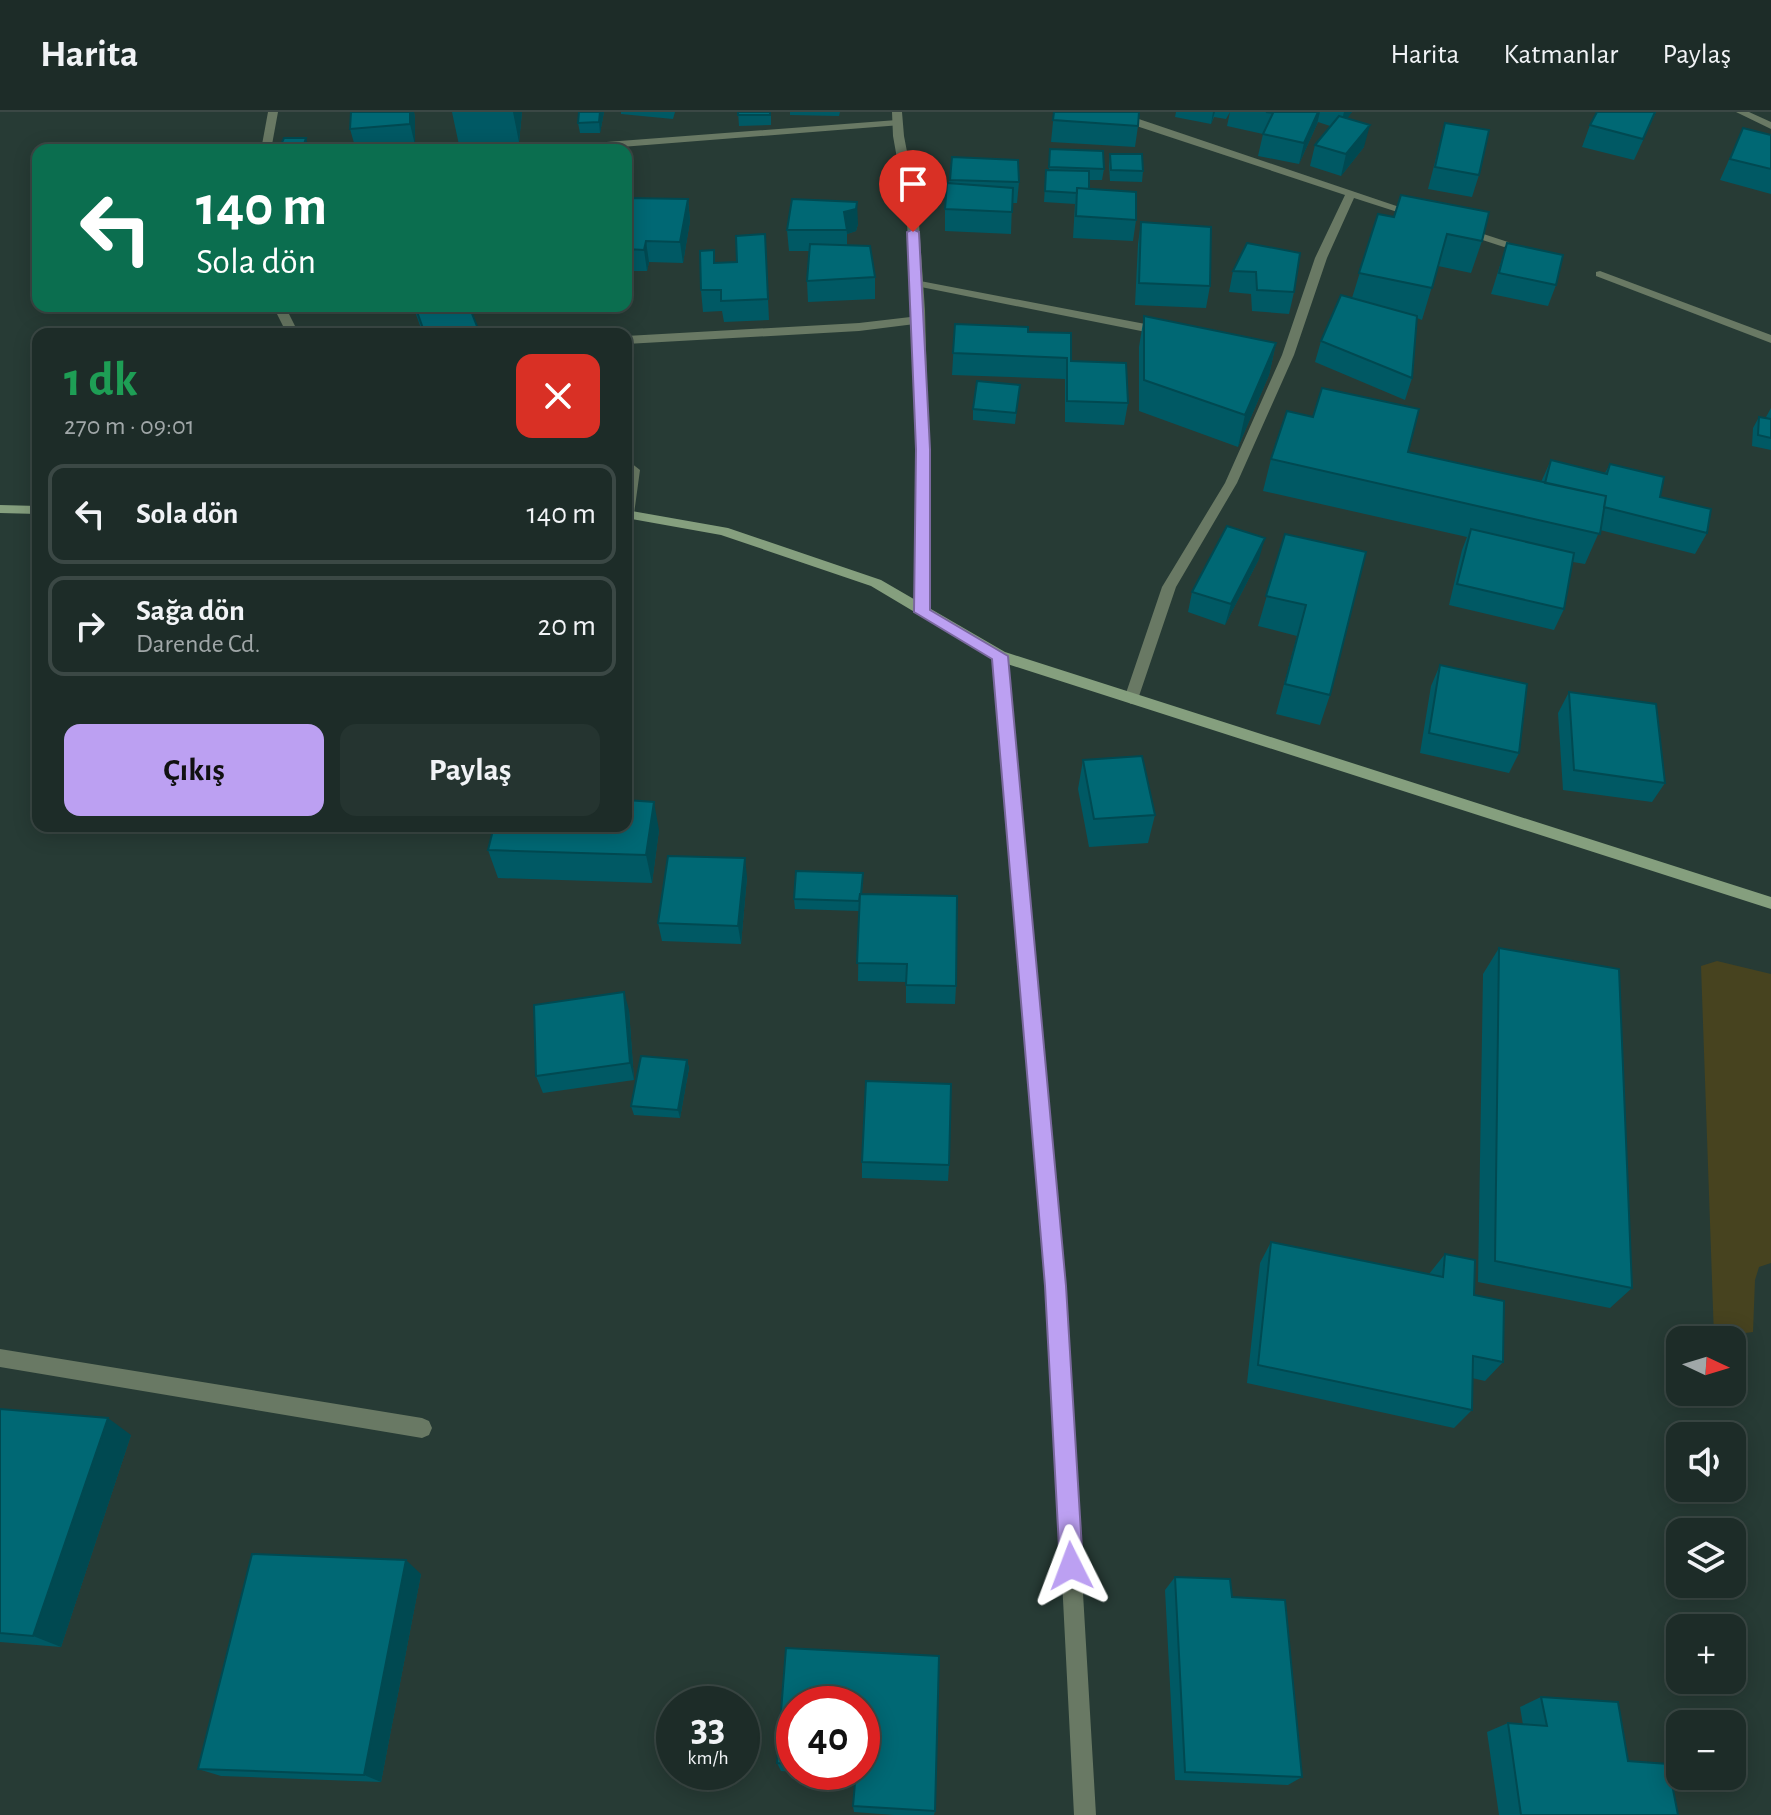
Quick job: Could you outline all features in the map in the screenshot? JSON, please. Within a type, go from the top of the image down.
[{"type":"main road","points":[[0,509],[32,510]]},
{"type":"main road","points":[[632,515],[723,531],[876,583],[1000,656],[1771,903]]},
{"type":"street","points":[[267,144],[273,112]]},
{"type":"street","points":[[1099,112],[1120,116],[1434,221]]},
{"type":"street","points":[[1741,112],[1771,126]]},
{"type":"street","points":[[606,144],[897,117],[912,207],[919,320],[923,449],[922,612]]},
{"type":"street","points":[[1131,699],[1169,587],[1231,483],[1288,355],[1321,258],[1351,193]]},
{"type":"street","points":[[1448,226],[1504,244]]},
{"type":"street","points":[[1600,274],[1771,339]]},
{"type":"street","points":[[915,283],[1179,334]]},
{"type":"street","points":[[632,340],[859,327],[919,320]]},
{"type":"street","points":[[1272,352],[1288,355]]},
{"type":"street","points":[[1000,656],[1056,1286],[1085,1815]]},
{"type":"street","points":[[0,1358],[422,1428]]},
{"type":"shaded area","points":[[1717,961],[1771,974],[1771,1263],[1759,1267],[1755,1280],[1753,1332],[1746,1333],[1746,1326],[1714,1326],[1701,966]]},
{"type":"building","points":[[351,112],[410,112],[410,124],[350,129]]},
{"type":"building","points":[[579,112],[600,112],[599,122],[578,123]]},
{"type":"building","points":[[738,112],[770,112],[770,115],[738,115]]},
{"type":"building","points":[[1054,112],[1139,112],[1138,126],[1053,120]]},
{"type":"building","points":[[1266,112],[1318,112],[1304,143],[1263,134],[1273,113]]},
{"type":"building","points":[[1597,112],[1655,112],[1643,139],[1590,125]]},
{"type":"building","points":[[1339,116],[1370,125],[1346,154],[1315,145]]},
{"type":"building","points":[[1445,123],[1489,130],[1479,175],[1435,167]]},
{"type":"building","points":[[1743,128],[1771,135],[1771,169],[1730,159]]},
{"type":"building","points":[[284,138],[306,138],[304,144],[281,144]]},
{"type":"building","points":[[1050,149],[1103,151],[1104,169],[1049,167]]},
{"type":"building","points":[[1110,154],[1142,154],[1143,171],[1111,170]]},
{"type":"building","points":[[952,157],[1018,160],[1019,182],[950,180]]},
{"type":"building","points":[[1046,170],[1089,171],[1089,189],[1077,188],[1077,193],[1045,191]]},
{"type":"building","points":[[947,183],[1013,188],[1012,212],[945,209]]},
{"type":"building","points":[[1077,188],[1136,192],[1136,220],[1076,216]]},
{"type":"building","points":[[1401,195],[1489,212],[1482,241],[1447,234],[1432,288],[1359,273],[1378,214],[1394,217]]},
{"type":"building","points":[[632,198],[688,199],[680,242],[646,241],[644,250],[632,249]]},
{"type":"building","points":[[792,199],[857,202],[856,209],[844,212],[847,230],[787,230]]},
{"type":"building","points":[[1141,222],[1211,227],[1210,286],[1139,283]]},
{"type":"building","points":[[765,234],[768,299],[721,301],[721,290],[701,290],[700,251],[714,250],[714,263],[737,262],[736,236]]},
{"type":"building","points":[[1247,243],[1300,253],[1294,292],[1257,290],[1256,272],[1233,271]]},
{"type":"building","points":[[1507,243],[1563,255],[1556,285],[1499,273]]},
{"type":"building","points":[[810,244],[870,246],[875,277],[807,281]]},
{"type":"building","points":[[1341,295],[1417,316],[1412,378],[1321,341]]},
{"type":"building","points":[[417,312],[471,312],[478,328],[423,328]]},
{"type":"building","points":[[1144,316],[1276,343],[1245,415],[1144,380]]},
{"type":"building","points":[[955,324],[1028,327],[1028,332],[1071,333],[1071,361],[1126,363],[1128,403],[1067,401],[1067,358],[953,353]]},
{"type":"building","points":[[977,381],[1020,385],[1016,413],[973,409]]},
{"type":"building","points":[[1322,388],[1419,409],[1408,452],[1606,496],[1600,534],[1271,459],[1287,411],[1313,417]]},
{"type":"building","points":[[1759,417],[1771,419],[1771,438],[1758,435]]},
{"type":"building","points":[[1551,460],[1607,474],[1610,464],[1664,477],[1660,497],[1711,509],[1707,533],[1604,507],[1606,496],[1545,483]]},
{"type":"building","points":[[1227,526],[1265,538],[1231,604],[1192,592]]},
{"type":"building","points":[[1471,529],[1574,553],[1564,609],[1457,584]]},
{"type":"building","points":[[1285,534],[1366,552],[1330,695],[1285,684],[1306,605],[1266,596]]},
{"type":"building","points":[[1440,665],[1527,684],[1519,753],[1429,733]]},
{"type":"building","points":[[1569,692],[1656,704],[1665,783],[1574,770]]},
{"type":"building","points":[[1142,756],[1155,815],[1094,819],[1083,760]]},
{"type":"building","points":[[632,800],[654,802],[646,855],[488,850],[492,832],[632,832]]},
{"type":"building","points":[[668,856],[745,858],[738,926],[658,923]]},
{"type":"building","points":[[796,871],[863,873],[859,901],[794,899]]},
{"type":"building","points":[[860,894],[957,896],[956,986],[906,985],[907,964],[857,963]]},
{"type":"building","points":[[1499,948],[1619,969],[1632,1288],[1495,1261]]},
{"type":"building","points":[[624,992],[630,1063],[536,1076],[534,1005]]},
{"type":"building","points":[[641,1056],[687,1060],[678,1110],[631,1106]]},
{"type":"building","points":[[866,1081],[951,1084],[949,1165],[862,1162]]},
{"type":"building","points":[[1271,1242],[1443,1277],[1445,1254],[1475,1260],[1474,1295],[1504,1301],[1503,1362],[1473,1356],[1472,1410],[1258,1365]]},
{"type":"building","points":[[0,1409],[108,1418],[33,1636],[0,1633]]},
{"type":"building","points":[[252,1554],[406,1560],[364,1775],[198,1769]]},
{"type":"building","points":[[1175,1577],[1230,1579],[1232,1597],[1285,1600],[1302,1777],[1185,1772]]},
{"type":"building","points":[[786,1648],[939,1656],[935,1811],[853,1806],[854,1790],[880,1790],[880,1686],[783,1686]]},
{"type":"building","points":[[1541,1697],[1618,1702],[1628,1761],[1666,1764],[1666,1790],[1673,1790],[1678,1815],[1521,1815],[1508,1723],[1547,1726]]},
{"type":"route","points":[[913,232],[923,449],[922,612],[1000,656],[1056,1286],[1071,1566]]}]
